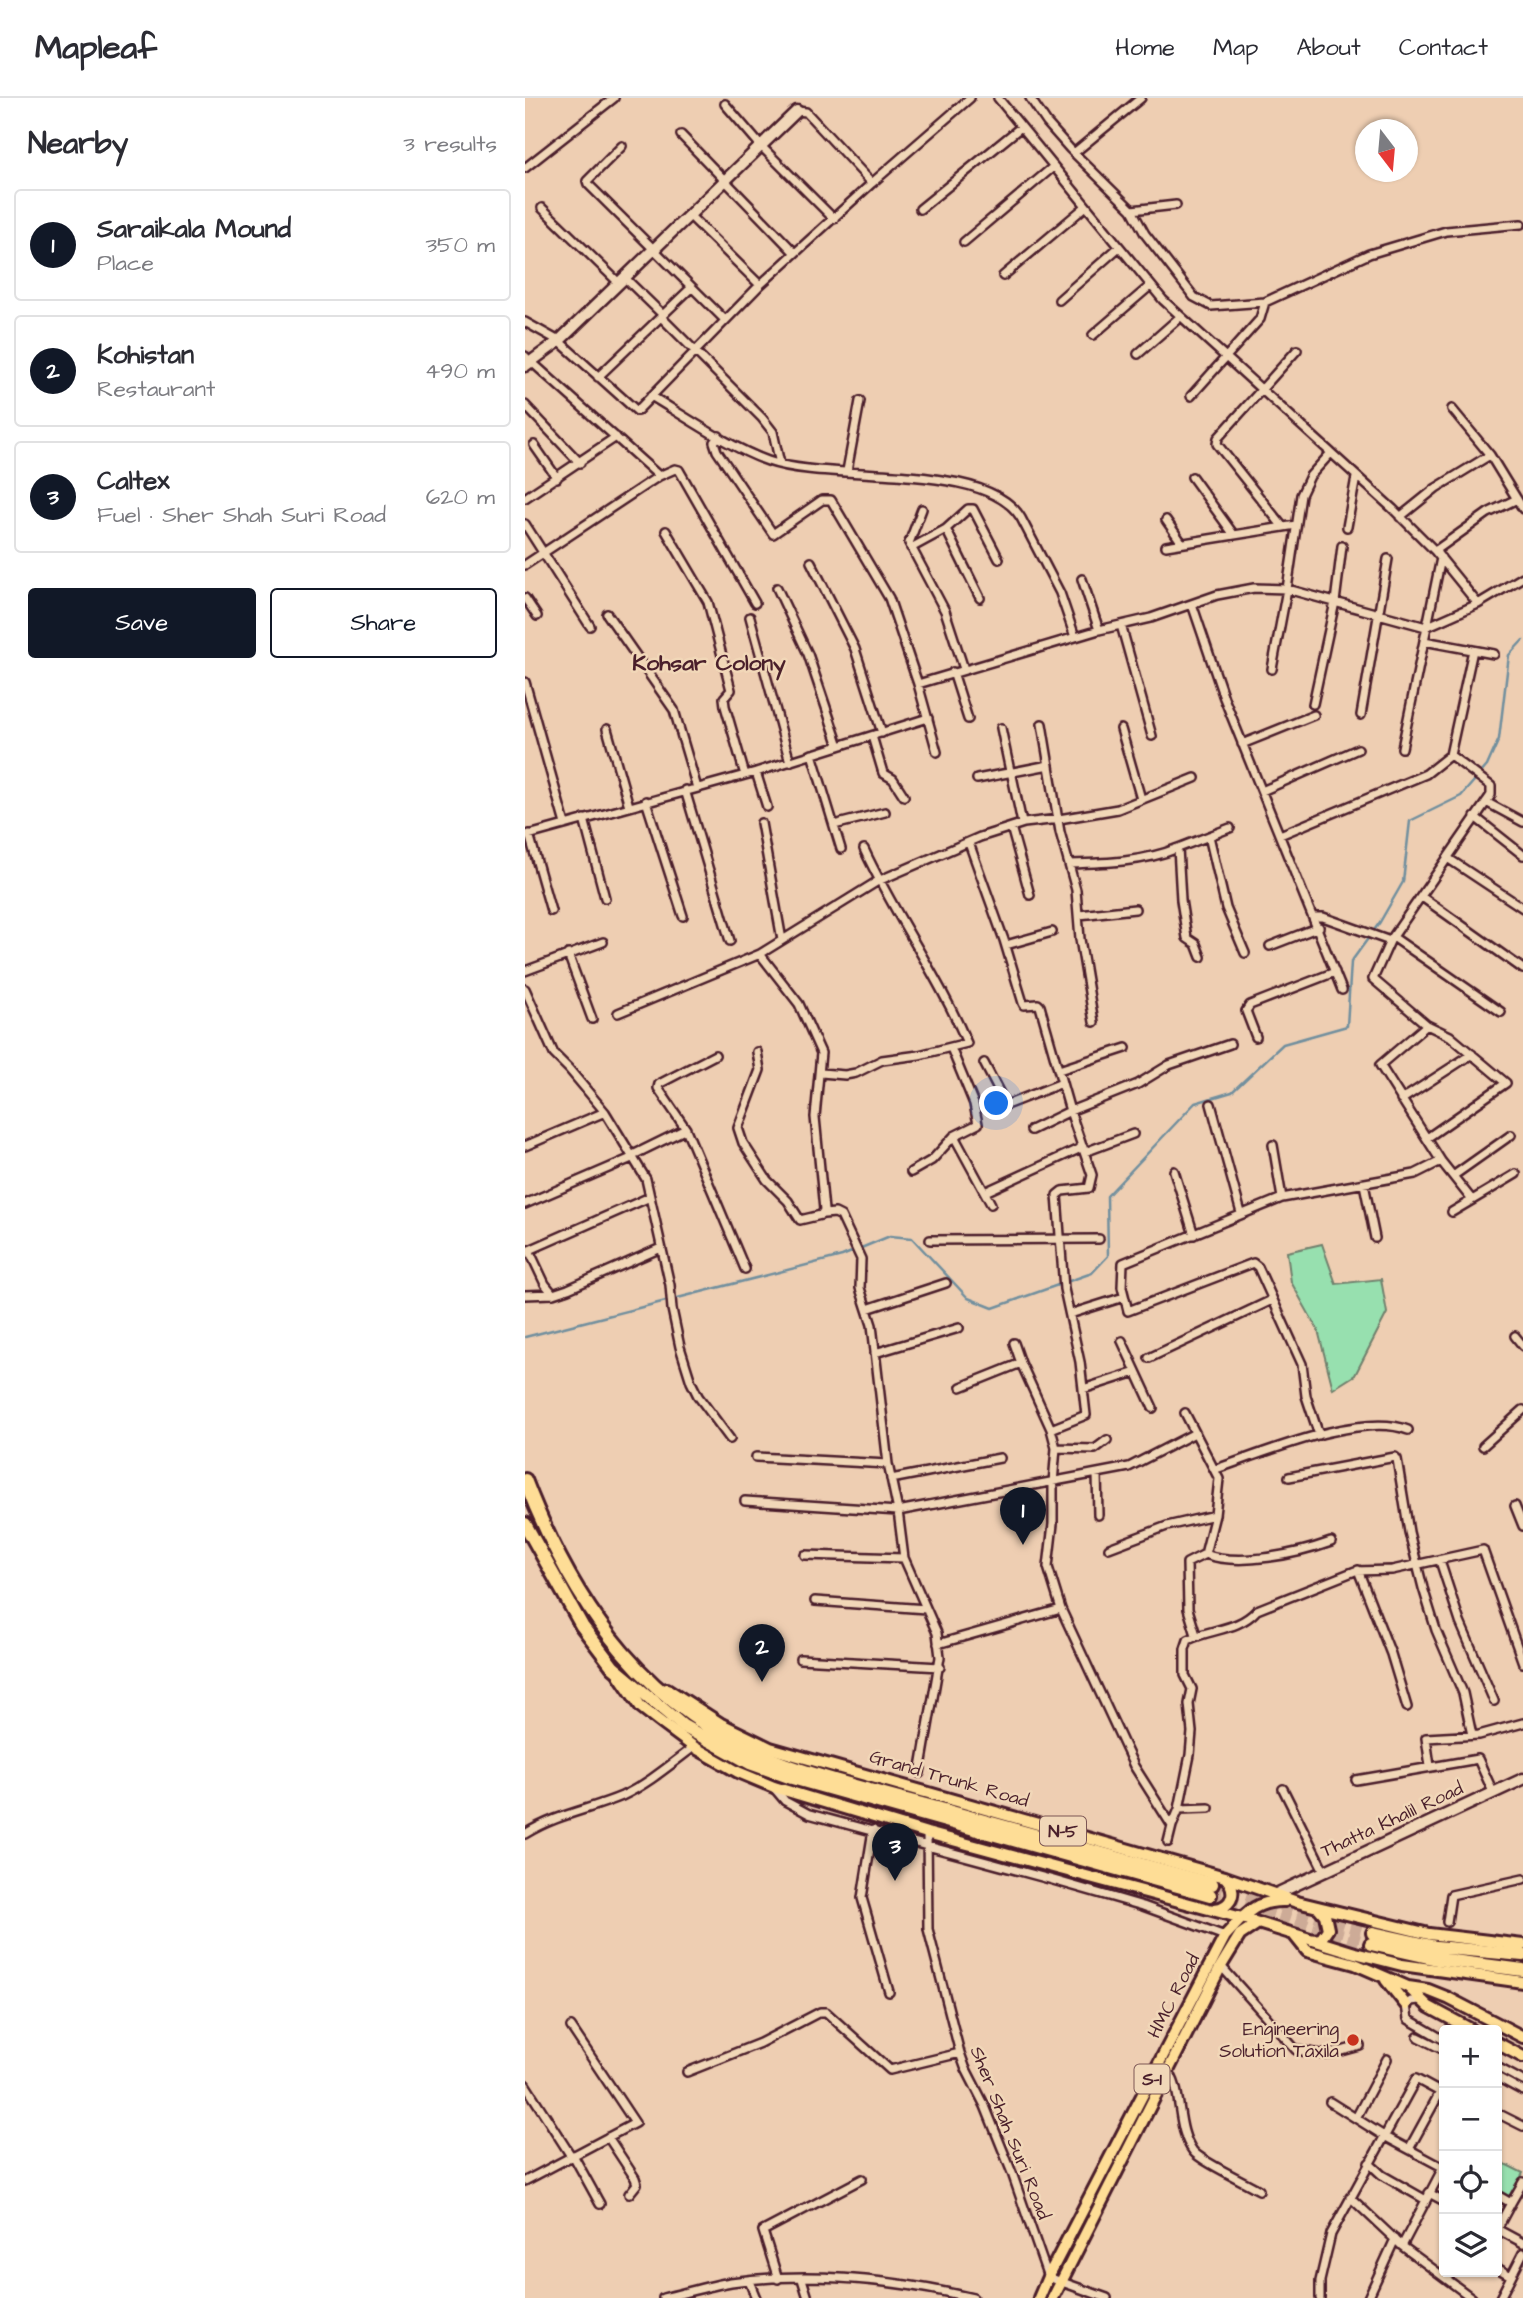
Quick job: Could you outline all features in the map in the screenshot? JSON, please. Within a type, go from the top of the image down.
[{"type":"highway","name":"Grand Trunk Road","points":[[525,1480],[541,1521],[601,1628],[626,1657]]},
{"type":"highway","points":[[526,1526],[541,1521]]},
{"type":"highway","name":"N-5","points":[[526,1526],[582,1626],[613,1667]]},
{"type":"highway","points":[[613,1667],[683,1726],[761,1767],[792,1779],[1211,1889],[784,1764],[751,1750],[678,1706],[648,1681],[626,1657]]},
{"type":"highway","points":[[1523,1955],[1372,1939],[1437,1959],[1523,1970]]},
{"type":"main road","name":"Grand Trunk Road","points":[[626,1657],[675,1695],[721,1724],[770,1748],[1225,1877],[1271,1898]]},
{"type":"main road","name":"N-5","points":[[613,1667],[641,1707],[694,1747],[737,1772],[773,1787],[927,1833],[1210,1909],[1294,1936],[1402,1965],[1523,1982]]},
{"type":"main road","points":[[1210,1909],[1219,1910],[1230,1902],[1233,1887],[1225,1877]]},
{"type":"main road","points":[[1262,1925],[1262,1907],[1271,1898],[1429,1934],[1523,1945]]},
{"type":"main road","name":"HMC Road","points":[[1053,2298],[1225,1936],[1257,1905],[1271,1898]]},
{"type":"main road","points":[[1310,1940],[1321,1939],[1328,1931],[1325,1915],[1319,1908]]},
{"type":"main road","name":"HMC Road","points":[[1039,2298],[1048,2277],[1240,1934],[1262,1925]]},
{"type":"main road","points":[[1294,1936],[1307,1951],[1355,1964],[1408,1987],[1428,1990],[1523,2036]]},
{"type":"main road","points":[[1384,1978],[1406,2005]]},
{"type":"main road","points":[[1408,1987],[1419,2000],[1463,2025]]},
{"type":"main road","points":[[1502,2046],[1523,2057]]},
{"type":"street","points":[[525,168],[614,98]]},
{"type":"street","points":[[525,322],[559,341],[636,411],[760,285],[969,98]]},
{"type":"street","points":[[998,98],[1150,286],[1224,358],[1400,517],[1438,554],[1478,604]]},
{"type":"street","points":[[1030,98],[1047,123],[1074,153],[1132,210],[1145,234],[1194,297],[1211,306],[1265,302],[1370,254],[1446,231],[1521,224]]},
{"type":"street","points":[[1074,153],[1141,98]]},
{"type":"street","points":[[725,104],[761,146],[834,219]]},
{"type":"street","points":[[659,476],[527,361],[559,341],[797,111],[806,112],[872,183]]},
{"type":"street","points":[[920,209],[1021,127]]},
{"type":"street","points":[[681,135],[795,253]]},
{"type":"street","points":[[622,146],[587,181],[691,288],[726,320]]},
{"type":"street","points":[[964,242],[1053,167]]},
{"type":"street","points":[[1132,210],[1177,205]]},
{"type":"street","points":[[1003,276],[1085,207]]},
{"type":"street","points":[[542,208],[662,316],[773,432],[780,464]]},
{"type":"street","points":[[689,215],[760,285]]},
{"type":"street","points":[[1059,300],[1118,248]]},
{"type":"street","points":[[1093,335],[1150,286]]},
{"type":"street","points":[[598,377],[691,288]]},
{"type":"street","points":[[1191,396],[1260,319],[1265,302]]},
{"type":"street","points":[[1138,354],[1180,317]]},
{"type":"street","points":[[1283,527],[1217,444],[1217,438],[1297,350]]},
{"type":"street","points":[[651,396],[767,461],[945,480],[968,485],[1000,498],[1015,508],[1060,593],[1075,637]]},
{"type":"street","points":[[847,471],[860,401]]},
{"type":"street","points":[[525,405],[580,463]]},
{"type":"street","points":[[1452,409],[1490,455],[1523,509]]},
{"type":"street","points":[[719,436],[714,442],[717,451],[773,534],[822,500],[831,500],[889,598],[937,752]]},
{"type":"street","points":[[525,498],[616,438]]},
{"type":"street","points":[[534,444],[557,478]]},
{"type":"street","points":[[1272,669],[1301,495],[1310,476],[1330,453]]},
{"type":"street","points":[[1400,517],[1436,488],[1490,455]]},
{"type":"street","points":[[525,565],[659,476],[675,469],[679,470],[755,603]]},
{"type":"street","points":[[1192,477],[1234,535]]},
{"type":"street","points":[[1347,527],[1356,477]]},
{"type":"street","points":[[1402,748],[1424,641],[1438,554],[1488,513],[1517,499]]},
{"type":"street","points":[[922,509],[909,543],[952,627],[964,669]]},
{"type":"street","points":[[911,548],[946,529],[968,509],[973,509],[999,559]]},
{"type":"street","points":[[1166,520],[1182,543]]},
{"type":"street","points":[[525,524],[590,626]]},
{"type":"street","points":[[1166,546],[1296,525]]},
{"type":"street","points":[[946,529],[980,598]]},
{"type":"street","points":[[666,531],[702,589],[712,615],[731,690],[724,698],[725,706],[745,775]]},
{"type":"street","points":[[1313,704],[1335,602],[1342,547]]},
{"type":"street","points":[[1361,715],[1388,559]]},
{"type":"street","points":[[811,562],[855,649],[882,733]]},
{"type":"street","points":[[918,684],[1099,630],[1151,618],[1217,595],[1254,588],[1287,590],[1426,627],[1478,604],[1523,577]]},
{"type":"street","points":[[1082,579],[1099,630]]},
{"type":"street","points":[[777,588],[808,654],[839,746]]},
{"type":"street","points":[[525,598],[537,616]]},
{"type":"street","points":[[1192,604],[1224,698],[1319,927],[1342,990]]},
{"type":"street","points":[[607,614],[674,709],[697,788]]},
{"type":"street","points":[[750,617],[790,762]]},
{"type":"street","points":[[1121,625],[1152,736]]},
{"type":"street","points":[[1424,641],[1494,654]]},
{"type":"street","points":[[1280,835],[1426,775],[1453,757],[1473,650]]},
{"type":"street","points":[[953,672],[968,719]]},
{"type":"street","points":[[525,682],[565,824]]},
{"type":"street","points":[[1243,744],[1314,715]]},
{"type":"street","points":[[551,911],[527,835],[757,772],[928,718]]},
{"type":"street","points":[[1042,724],[1079,915],[1080,939],[1094,1022]]},
{"type":"street","points":[[1001,728],[1021,823]]},
{"type":"street","points":[[607,729],[629,806]]},
{"type":"street","points":[[1121,729],[1141,800]]},
{"type":"street","points":[[872,736],[883,774],[893,779],[904,796]]},
{"type":"street","points":[[1262,791],[1358,749]]},
{"type":"street","points":[[812,754],[841,849]]},
{"type":"street","points":[[1427,1138],[1506,1083],[1450,1037],[1427,1025],[1373,979],[1389,938],[1449,859],[1493,790],[1453,757]]},
{"type":"street","points":[[977,779],[1049,765]]},
{"type":"street","points":[[757,772],[767,807]]},
{"type":"street","points":[[618,1013],[760,954],[879,881],[968,844],[980,836],[1021,823],[1118,809],[1195,778]]},
{"type":"street","points":[[685,790],[730,941]]},
{"type":"street","points":[[646,801],[683,916]]},
{"type":"street","points":[[1486,802],[1523,822]]},
{"type":"street","points":[[834,825],[885,812]]},
{"type":"street","points":[[1475,817],[1523,855]]},
{"type":"street","points":[[584,819],[605,898]]},
{"type":"street","points":[[761,823],[782,940]]},
{"type":"street","points":[[1011,827],[1030,895]]},
{"type":"street","points":[[1069,864],[1117,862],[1162,855],[1230,828]]},
{"type":"street","points":[[1209,835],[1226,908],[1245,953]]},
{"type":"street","points":[[968,844],[1006,945],[1023,1003],[1040,1006],[1070,1111],[1093,1175],[1091,1183],[1084,1190],[1058,1192],[1063,1289],[1080,1362],[1086,1415],[1051,1429]]},
{"type":"street","points":[[1178,848],[1181,900],[1188,938],[1196,944],[1201,957]]},
{"type":"street","points":[[821,1073],[856,1073],[882,1060],[967,1043],[951,1004],[879,881],[864,849]]},
{"type":"street","points":[[1449,859],[1523,908]]},
{"type":"street","points":[[1422,897],[1523,969]]},
{"type":"street","points":[[1079,915],[1135,909]]},
{"type":"street","points":[[1314,917],[1323,917],[1389,938],[1501,1012]]},
{"type":"street","points":[[1270,946],[1319,927]]},
{"type":"street","points":[[1006,945],[1052,932]]},
{"type":"street","points":[[525,971],[603,942]]},
{"type":"street","points":[[568,954],[592,1019]]},
{"type":"street","points":[[760,954],[799,1004],[821,1053],[815,1116],[824,1214]]},
{"type":"street","points":[[1256,1037],[1246,1011],[1250,1005],[1335,972]]},
{"type":"street","points":[[525,989],[554,1054],[605,1112],[646,1179],[670,1285],[672,1309],[691,1382],[730,1439]]},
{"type":"street","points":[[1427,1025],[1380,1065],[1441,1161],[1472,1200]]},
{"type":"street","points":[[1031,1130],[1138,1084],[1169,1065],[1230,1044]]},
{"type":"street","points":[[911,1172],[932,1160],[954,1136],[979,1121],[951,1048]]},
{"type":"street","points":[[1059,1070],[1126,1048]]},
{"type":"street","points":[[757,1052],[760,1070],[738,1128],[743,1143],[767,1180],[788,1201],[800,1220],[824,1214],[835,1213],[841,1216],[861,1259],[860,1288],[872,1325],[888,1464],[904,1558],[937,1633],[940,1667],[919,1773]]},
{"type":"street","points":[[1401,1100],[1472,1054]]},
{"type":"street","points":[[715,1055],[659,1084],[658,1088],[686,1129],[745,1269]]},
{"type":"street","points":[[984,1063],[1006,1105],[1062,1083]]},
{"type":"street","points":[[1211,1104],[1241,1213]]},
{"type":"street","points":[[525,1146],[605,1112]]},
{"type":"street","points":[[525,1204],[686,1129]]},
{"type":"street","points":[[985,1192],[1084,1150],[1133,1133]]},
{"type":"street","points":[[1453,1176],[1511,1135]]},
{"type":"street","points":[[954,1136],[991,1204]]},
{"type":"street","points":[[1273,1145],[1282,1198]]},
{"type":"street","points":[[1319,1436],[1306,1395],[1302,1364],[1258,1267],[1253,1263],[1128,1311],[1124,1297],[1123,1263],[1282,1198],[1415,1174],[1441,1161]]},
{"type":"street","points":[[1174,1171],[1194,1235]]},
{"type":"street","points":[[1452,1212],[1516,1174]]},
{"type":"street","points":[[1364,1184],[1375,1238]]},
{"type":"street","points":[[552,1294],[527,1251],[650,1197]]},
{"type":"street","points":[[930,1240],[1099,1240]]},
{"type":"street","points":[[525,1294],[552,1294],[661,1248]]},
{"type":"street","points":[[867,1309],[946,1283]]},
{"type":"street","points":[[1070,1314],[1124,1297]]},
{"type":"street","points":[[1149,1358],[1272,1300]]},
{"type":"street","points":[[875,1353],[959,1328]]},
{"type":"street","points":[[1515,1336],[1523,1346]]},
{"type":"street","points":[[1122,1341],[1153,1408]]},
{"type":"street","points":[[1014,1343],[1051,1429],[1056,1448],[1053,1524],[1048,1567],[1061,1609],[1133,1766],[1172,1826]]},
{"type":"street","points":[[961,1387],[1021,1363]]},
{"type":"street","points":[[1083,1389],[1136,1372]]},
{"type":"street","points":[[1483,1446],[1523,1410]]},
{"type":"street","points":[[1185,1413],[1220,1479],[1215,1515],[1205,1554]]},
{"type":"street","points":[[1216,1469],[1319,1436],[1369,1425],[1395,1425],[1408,1430]]},
{"type":"street","points":[[745,1501],[898,1511],[1129,1467],[1195,1433]]},
{"type":"street","points":[[1056,1448],[1095,1449],[1107,1440]]},
{"type":"street","points":[[756,1457],[888,1464]]},
{"type":"street","points":[[1289,1477],[1395,1457],[1416,1563],[1436,1630],[1463,1693],[1472,1735]]},
{"type":"street","points":[[891,1479],[1000,1458]]},
{"type":"street","points":[[1097,1474],[1098,1515]]},
{"type":"street","points":[[1515,1506],[1523,1526]]},
{"type":"street","points":[[1109,1548],[1167,1526],[1215,1515]]},
{"type":"street","points":[[1196,1635],[1188,1609],[1187,1563],[1205,1554],[1215,1558],[1261,1558],[1305,1551],[1331,1542]]},
{"type":"street","points":[[1168,1842],[1179,1809],[1190,1755],[1192,1732],[1189,1704],[1192,1689],[1185,1675],[1185,1649],[1188,1640],[1196,1635],[1236,1626],[1257,1610],[1358,1570],[1392,1570],[1483,1550],[1523,1662]]},
{"type":"street","points":[[805,1555],[904,1558]]},
{"type":"street","points":[[1440,1561],[1460,1622],[1494,1701]]},
{"type":"street","points":[[1358,1570],[1391,1654],[1407,1707]]},
{"type":"street","points":[[814,1601],[926,1609]]},
{"type":"street","points":[[938,1644],[1061,1609]]},
{"type":"street","points":[[800,1659],[940,1667]]},
{"type":"street","points":[[1430,1766],[1426,1738],[1472,1735],[1523,1723]]},
{"type":"street","points":[[525,1833],[561,1816],[619,1797],[639,1787],[694,1747]]},
{"type":"street","points":[[1356,1780],[1478,1759],[1493,1793]]},
{"type":"street","name":"Thatta Khalil Road","points":[[1271,1898],[1523,1779]]},
{"type":"street","points":[[773,1787],[785,1801],[809,1814],[1143,1906],[1225,1936]]},
{"type":"street","points":[[1283,1790],[1324,1871]]},
{"type":"street","points":[[1179,1809],[1209,1808]]},
{"type":"street","points":[[873,1830],[862,1898],[890,1992]]},
{"type":"street","name":"Sher Shah Suri Road","points":[[927,1833],[928,1929],[960,2053],[1012,2173],[1048,2277]]},
{"type":"street","points":[[1447,1922],[1451,1895],[1523,1879]]},
{"type":"street","points":[[1143,1906],[1150,1894]]},
{"type":"street","points":[[1221,1966],[1296,2050],[1327,2055],[1360,2046]]},
{"type":"street","points":[[1419,2000],[1406,2005],[1406,2015],[1411,2022],[1439,2037]]},
{"type":"street","points":[[687,2072],[760,2043],[820,2012],[826,2012],[890,2070],[960,2053]]},
{"type":"street","points":[[525,2181],[635,2123],[571,2028]]},
{"type":"street","points":[[1418,2036],[1439,2047]]},
{"type":"street","points":[[1356,2118],[1387,2059]]},
{"type":"street","points":[[1165,2067],[1176,2089],[1181,2126],[1194,2153],[1259,2190]]},
{"type":"street","points":[[1502,2070],[1523,2081]]},
{"type":"street","points":[[1320,2298],[1320,2281],[1331,2234],[1416,2079],[1439,2087]]},
{"type":"street","points":[[1502,2080],[1523,2091]]},
{"type":"street","points":[[525,2084],[572,2155],[600,2204]]},
{"type":"street","points":[[1409,2149],[1439,2094]]},
{"type":"street","points":[[1330,2102],[1384,2136],[1439,2164]]},
{"type":"street","points":[[1502,2116],[1521,2125],[1523,2115]]},
{"type":"street","points":[[608,2137],[635,2178],[637,2184],[629,2194]]},
{"type":"street","points":[[1369,2163],[1382,2175],[1439,2200]]},
{"type":"street","points":[[1368,2298],[1439,2176]]},
{"type":"street","points":[[778,2279],[763,2231],[862,2179]]},
{"type":"street","points":[[1502,2220],[1523,2182]]},
{"type":"street","points":[[1350,2197],[1399,2243],[1472,2298]]},
{"type":"street","points":[[1502,2198],[1511,2203]]},
{"type":"street","points":[[1502,2232],[1523,2243]]},
{"type":"street","points":[[1500,2298],[1523,2253]]},
{"type":"street","points":[[1502,2271],[1511,2276]]},
{"type":"street","points":[[1048,2277],[1107,2298]]},
{"type":"street","points":[[802,2279],[808,2298]]},
{"type":"street","points":[[663,2298],[731,2282],[842,2279],[920,2287],[973,2298]]},
{"type":"street","points":[[749,2281],[756,2298]]},
{"type":"green space","points":[[1322,1244],[1336,1284],[1381,1279],[1387,1313],[1355,1375],[1333,1389],[1318,1330],[1291,1282],[1287,1252]]},
{"type":"green space","points":[[1502,2162],[1523,2173],[1509,2201],[1502,2198]]},
{"type":"waterway","points":[[525,1337],[842,1256],[890,1236],[912,1238],[968,1298],[993,1308],[1092,1273],[1108,1256],[1107,1196],[1195,1103],[1232,1092],[1283,1044],[1347,1026],[1351,962],[1380,922],[1403,882],[1410,821],[1461,796],[1487,766],[1499,739],[1509,655],[1523,640]]},
{"type":"tunnel","points":[[1212,1884],[1373,1933]]},
{"type":"tunnel","points":[[1210,1895],[1371,1944]]},
{"type":"place","name":"Saraikala Mound","points":[[1023,1545]]},
{"type":"place","name":"Kohistan","points":[[762,1682]]},
{"type":"place","name":"Caltex","points":[[895,1881]]},
{"type":"place","name":"Engineering Solution Taxila","points":[[1353,2040]]},
{"type":"district","name":"Kohsar Colony","points":[[709,663]]}]
